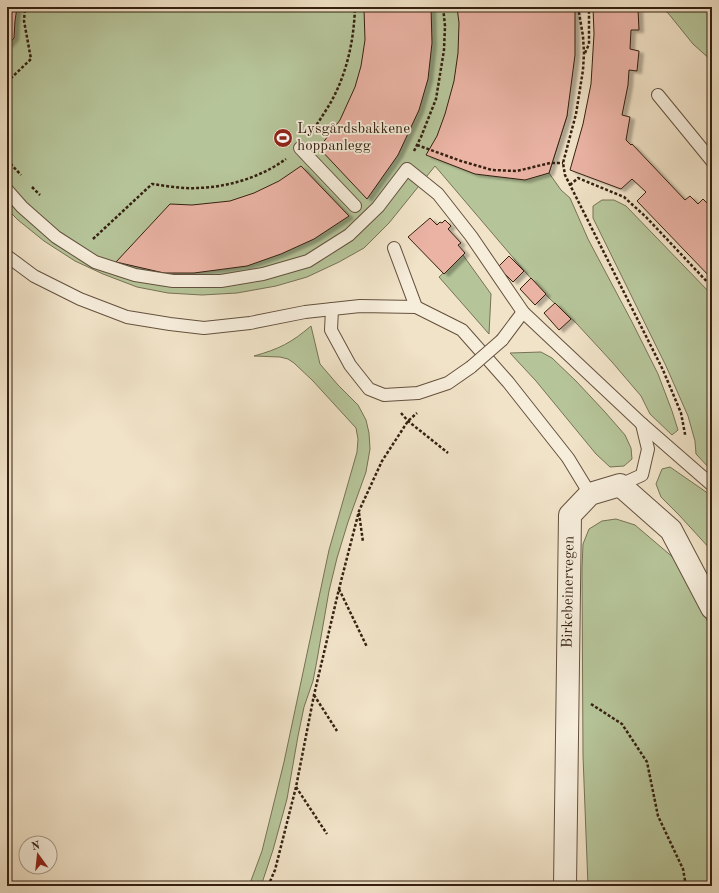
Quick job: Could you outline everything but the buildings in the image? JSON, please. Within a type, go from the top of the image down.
[{"type":"street","points":[[590,494],[620,486],[671,530],[712,608]]},
{"type":"street","name":"Birkebeinervegen","points":[[565,886],[570,515],[590,494]]},
{"type":"lane","points":[[658,95],[712,161]]},
{"type":"lane","points":[[300,148],[355,206]]},
{"type":"lane","points":[[7,190],[22,207],[56,237],[95,262],[135,275],[173,281],[220,281],[263,274],[308,261],[349,235],[378,207],[407,169],[438,194],[471,236],[523,312],[642,424],[712,485]]},
{"type":"lane","points":[[394,248],[416,307]]},
{"type":"lane","points":[[7,256],[34,276],[80,299],[127,317],[170,324],[204,328],[250,323],[305,312],[360,306],[416,307],[462,330],[508,382],[568,458],[590,494]]},
{"type":"lane","points":[[332,309],[331,330],[350,365],[369,389],[384,395],[418,393],[448,383],[471,368],[502,340],[523,312]]},
{"type":"lane","points":[[620,486],[642,475],[648,449],[642,424]]},
{"type":"path","points":[[7,82],[31,59],[24,21],[25,7]]},
{"type":"path","points":[[92,240],[152,184],[197,188],[222,186],[253,177],[284,161],[300,148],[332,101],[341,80],[352,41],[355,7]]},
{"type":"path","points":[[407,169],[436,99],[444,50],[445,26],[443,7]]},
{"type":"path","points":[[578,7],[583,36],[583,70],[576,114],[563,163],[565,175],[663,370],[681,413],[685,434],[680,458]]},
{"type":"path","points":[[584,53],[589,44],[589,7]]},
{"type":"path","points":[[417,145],[461,161],[492,170],[517,171],[550,163],[563,163]]},
{"type":"path","points":[[7,160],[22,176]]},
{"type":"path","points":[[570,185],[578,178],[624,197],[712,287]]},
{"type":"path","points":[[32,186],[42,197]]},
{"type":"path","points":[[384,395],[408,421],[448,454]]},
{"type":"path","points":[[268,886],[275,870],[296,787],[314,695],[338,589],[359,510],[382,461],[408,421],[420,410]]},
{"type":"path","points":[[359,510],[363,542]]},
{"type":"path","points":[[338,589],[366,647]]},
{"type":"path","points":[[567,688],[622,724],[647,762],[658,816],[683,869],[686,886]]},
{"type":"path","points":[[314,695],[337,731]]},
{"type":"path","points":[[296,787],[327,834]]},
{"type":"green space","name":"Lysgårdsbakkene hoppanlegg","points":[[7,7],[575,7],[567,116],[549,173],[561,190],[570,198],[588,239],[658,374],[678,430],[672,435],[650,414],[641,396],[612,362],[577,324],[550,299],[527,274],[435,166],[389,223],[364,248],[307,277],[276,286],[237,293],[202,295],[168,293],[137,287],[75,261],[44,241],[7,209]]},
{"type":"green space","points":[[660,7],[712,7],[712,61],[693,44],[668,13]]},
{"type":"green space","points":[[602,200],[614,200],[626,206],[712,295],[712,471],[696,454],[695,441],[688,416],[666,366],[593,218],[593,206]]},
{"type":"green space","points":[[463,255],[491,294],[489,334],[439,277]]},
{"type":"green space","points":[[311,326],[320,364],[358,405],[366,420],[370,449],[366,472],[348,522],[329,591],[313,681],[304,707],[287,799],[273,850],[261,886],[249,886],[262,851],[284,762],[329,550],[357,452],[358,439],[356,428],[313,381],[294,363],[288,359],[280,357],[254,356],[284,345]]},
{"type":"green space","points":[[541,352],[552,358],[576,381],[625,435],[631,448],[632,459],[624,466],[610,467],[596,454],[536,381],[510,353]]},
{"type":"green space","points":[[670,467],[709,494],[712,498],[712,551],[661,497],[656,484],[662,469]]},
{"type":"green space","points":[[616,519],[635,525],[675,559],[698,600],[712,632],[712,886],[588,886],[583,756],[583,544],[589,529],[602,521]]},
{"type":"place","name":"Lysgårdsbakkene hoppanlegg","points":[[283,138]]}]
